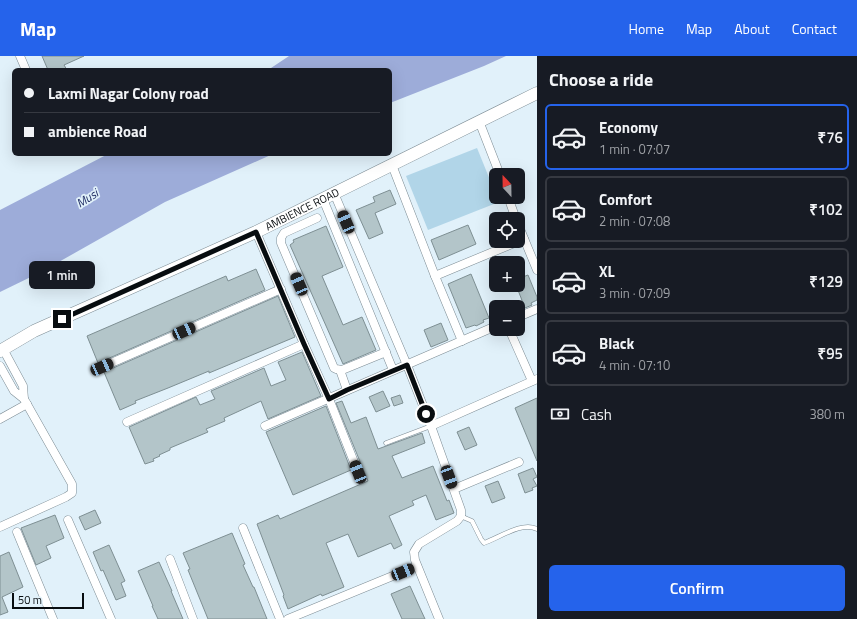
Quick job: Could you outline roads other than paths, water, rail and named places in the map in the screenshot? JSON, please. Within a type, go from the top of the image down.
[{"type":"street","points":[[20,56],[25,68]]},
{"type":"street","name":"AMBIENCE ROAD","points":[[2,350],[34,332],[256,232],[480,121],[536,97]]},
{"type":"street","points":[[480,121],[497,168]]},
{"type":"street","points":[[392,165],[462,341]]},
{"type":"street","points":[[334,193],[407,365],[431,426],[461,510],[461,516],[457,521],[419,544],[414,552],[417,566],[439,619]]},
{"type":"street","points":[[323,199],[393,370]]},
{"type":"street","points":[[317,218],[284,233],[281,238],[281,243],[334,368],[342,370],[386,352]]},
{"type":"street","points":[[256,232],[329,399],[358,472]]},
{"type":"street","points":[[525,241],[537,270]]},
{"type":"street","points":[[435,276],[502,248]]},
{"type":"street","points":[[102,367],[280,289]]},
{"type":"street","points":[[525,314],[537,309]]},
{"type":"street","points":[[265,426],[489,329]]},
{"type":"street","points":[[431,426],[535,380],[513,336]]},
{"type":"street","points":[[127,422],[304,344]]},
{"type":"street","points":[[0,528],[72,493],[72,484],[26,401],[23,386],[2,350]]},
{"type":"street","points":[[0,366],[14,391],[26,401]]},
{"type":"street","points":[[340,370],[347,390]]},
{"type":"street","points":[[0,419],[26,401]]},
{"type":"street","points":[[454,489],[520,462]]},
{"type":"street","points":[[68,520],[111,619]]},
{"type":"street","points":[[243,528],[280,619]]},
{"type":"street","points":[[17,532],[53,619]]},
{"type":"street","points":[[170,559],[193,619]]},
{"type":"street","points":[[288,619],[417,566]]},
{"type":"lane","points":[[386,443],[431,426]]},
{"type":"lane","points":[[461,514],[465,518],[472,521],[484,543],[516,529],[525,527],[537,529]]},
{"type":"water","points":[[289,56],[506,56],[392,102],[392,68],[271,68]]},
{"type":"water","name":"Musi","points":[[104,156],[268,156],[165,202],[41,272],[0,292],[0,210]]}]
